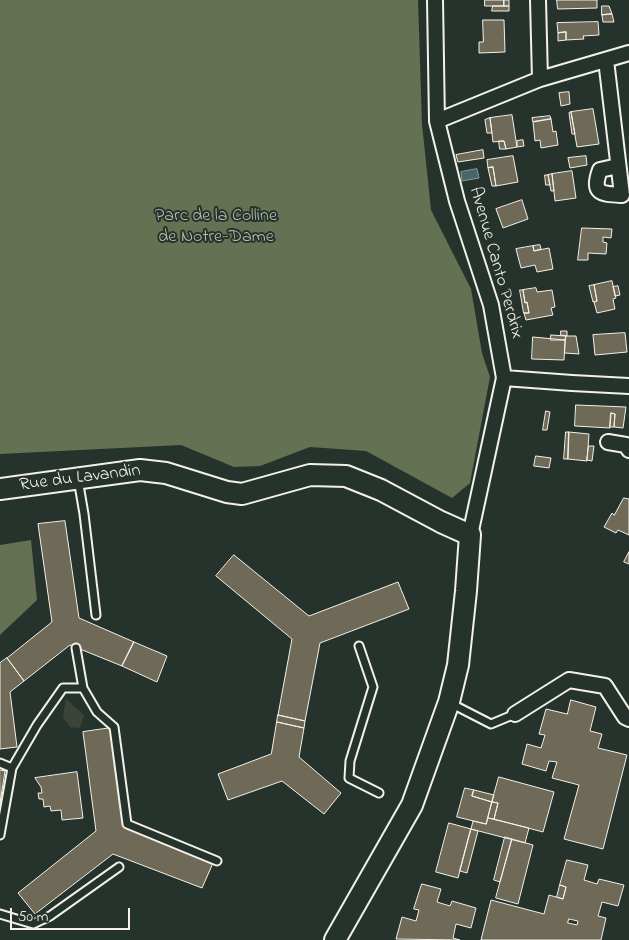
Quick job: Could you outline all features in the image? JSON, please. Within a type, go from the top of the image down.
[{"type":"street","name":"Avenue Canto Perdrix","points":[[435,0],[437,121],[458,201],[491,305],[504,378],[470,535]]},
{"type":"street","points":[[538,0],[540,79]]},
{"type":"street","points":[[437,121],[540,79],[629,53]]},
{"type":"street","points":[[606,60],[618,166]]},
{"type":"street","points":[[504,378],[572,384],[629,386]]},
{"type":"street","points":[[608,442],[626,445],[629,450]]},
{"type":"street","name":"Rue du Lavandin","points":[[0,489],[140,470],[166,473],[227,492],[242,494],[310,475],[346,476],[381,490],[470,535]]},
{"type":"street","points":[[335,940],[412,805],[449,702],[458,664],[470,535]]},
{"type":"street","points":[[516,714],[569,680],[605,686],[625,717],[629,719]]},
{"type":"lane","points":[[78,478],[96,615]]},
{"type":"lane","points":[[359,646],[373,687],[350,761],[349,778],[379,793]]},
{"type":"lane","points":[[76,648],[83,688],[97,712],[114,727],[127,824],[217,861]]},
{"type":"lane","points":[[0,835],[12,768],[37,725],[62,688],[83,688]]},
{"type":"lane","points":[[449,702],[490,724],[516,714]]},
{"type":"lane","points":[[0,763],[12,768]]},
{"type":"lane","points":[[0,914],[33,924],[50,916],[119,867]]},
{"type":"shaded area","points":[[66,699],[84,715],[80,728],[70,727],[63,717]]},
{"type":"green space","name":"Parc de la Colline de Notre-Dame","points":[[0,0],[418,0],[422,124],[431,210],[471,289],[482,353],[490,377],[470,483],[452,498],[366,451],[310,447],[260,466],[234,467],[181,445],[0,454]]},
{"type":"green space","points":[[31,540],[37,600],[0,635],[0,545]]},
{"type":"water","points":[[477,169],[479,178],[462,181],[461,172]]},
{"type":"building","points":[[485,0],[504,0],[504,6],[485,6]]},
{"type":"building","points":[[504,0],[509,0],[509,6],[504,6]]},
{"type":"building","points":[[557,0],[597,0],[597,8],[558,9]]},
{"type":"building","points":[[493,6],[509,6],[509,11],[492,11]]},
{"type":"building","points":[[602,6],[609,6],[612,14],[602,15]]},
{"type":"building","points":[[612,14],[614,22],[603,22],[602,15]]},
{"type":"building","points":[[483,20],[504,20],[505,52],[479,53],[479,42],[483,42]]},
{"type":"building","points":[[598,22],[599,35],[583,36],[584,39],[566,40],[566,32],[558,33],[557,23]]},
{"type":"building","points":[[566,32],[566,40],[558,41],[558,33]]},
{"type":"building","points":[[569,92],[570,104],[561,106],[559,93]]},
{"type":"building","points":[[593,109],[599,144],[577,147],[571,112]]},
{"type":"building","points":[[571,112],[575,134],[572,134],[569,113]]},
{"type":"building","points":[[512,115],[517,147],[506,149],[504,141],[493,142],[490,118]]},
{"type":"building","points":[[550,116],[551,119],[533,122],[532,118]]},
{"type":"building","points":[[490,118],[492,133],[487,133],[485,120]]},
{"type":"building","points":[[551,119],[553,132],[556,131],[558,145],[541,148],[540,140],[535,141],[533,122]]},
{"type":"building","points":[[523,140],[524,146],[517,147],[517,141]]},
{"type":"building","points":[[499,141],[504,141],[506,149],[500,149]]},
{"type":"building","points":[[483,150],[484,158],[458,162],[456,155]]},
{"type":"building","points":[[513,156],[518,182],[496,186],[493,167],[488,168],[487,160]]},
{"type":"building","points":[[586,156],[587,165],[570,168],[568,158]]},
{"type":"building","points":[[493,167],[496,186],[492,186],[488,168]]},
{"type":"building","points":[[572,171],[576,198],[555,201],[552,174]]},
{"type":"building","points":[[552,174],[554,191],[551,191],[548,175]]},
{"type":"building","points":[[545,175],[548,175],[550,185],[546,185]]},
{"type":"building","points":[[522,200],[528,219],[503,228],[496,209]]},
{"type":"building","points":[[582,228],[612,229],[611,238],[603,237],[603,242],[607,243],[606,254],[588,253],[588,260],[578,260]]},
{"type":"building","points":[[540,245],[541,249],[534,251],[533,246]]},
{"type":"building","points":[[533,246],[534,251],[549,248],[553,269],[537,272],[535,265],[521,268],[516,249]]},
{"type":"building","points":[[612,281],[616,298],[613,299],[615,309],[597,313],[594,302],[597,301],[594,285]]},
{"type":"building","points":[[594,285],[597,301],[593,302],[589,286]]},
{"type":"building","points":[[618,286],[620,295],[615,296],[613,287]]},
{"type":"building","points":[[536,288],[537,292],[552,290],[555,307],[551,308],[553,315],[526,320],[524,313],[529,313],[523,290]]},
{"type":"building","points":[[520,290],[523,290],[529,313],[524,313]]},
{"type":"building","points":[[561,331],[567,331],[567,336],[561,335]]},
{"type":"building","points":[[625,333],[627,352],[595,355],[593,335]]},
{"type":"building","points":[[551,335],[566,336],[565,340],[551,340]]},
{"type":"building","points":[[566,336],[576,336],[579,354],[565,353]]},
{"type":"building","points":[[533,337],[565,340],[564,360],[532,359]]},
{"type":"building","points":[[576,405],[626,407],[623,428],[614,427],[615,414],[611,413],[610,428],[575,426]]},
{"type":"building","points":[[546,411],[550,412],[547,430],[543,430]]},
{"type":"building","points":[[611,413],[615,414],[614,427],[610,427]]},
{"type":"building","points":[[566,432],[569,432],[568,459],[564,459]]},
{"type":"building","points":[[569,432],[589,434],[587,461],[568,459]]},
{"type":"building","points":[[589,446],[594,446],[592,461],[587,460]]},
{"type":"building","points":[[536,456],[551,458],[549,468],[534,466]]},
{"type":"building","points":[[624,498],[629,499],[629,535],[618,530],[616,533],[604,527]]},
{"type":"building","points":[[65,521],[79,618],[134,642],[122,666],[70,645],[24,681],[7,658],[52,622],[38,524]]},
{"type":"building","points":[[629,552],[629,564],[624,562]]},
{"type":"building","points":[[234,555],[309,616],[398,582],[409,609],[320,643],[305,721],[278,715],[292,639],[216,576]]},
{"type":"building","points":[[134,642],[167,656],[157,682],[122,666]]},
{"type":"building","points":[[7,658],[24,681],[10,692],[17,747],[0,749],[0,663]]},
{"type":"building","points":[[571,700],[596,707],[590,731],[602,734],[598,748],[627,755],[603,849],[564,839],[579,785],[552,778],[557,762],[549,761],[546,771],[522,764],[527,744],[541,748],[545,735],[539,734],[546,709],[567,714]]},
{"type":"building","points":[[278,715],[305,721],[304,728],[277,722]]},
{"type":"building","points":[[277,722],[304,728],[299,757],[341,793],[324,814],[282,781],[228,800],[218,774],[271,754]]},
{"type":"building","points":[[111,728],[123,826],[213,863],[202,888],[113,854],[35,914],[18,893],[96,831],[83,732]]},
{"type":"building","points":[[0,770],[5,771],[0,803]]},
{"type":"building","points":[[77,772],[83,818],[62,820],[61,810],[51,811],[50,806],[44,807],[43,799],[39,799],[38,793],[42,793],[41,787],[35,778]]},
{"type":"building","points":[[499,777],[554,792],[543,832],[494,819],[498,803],[492,802]]},
{"type":"building","points":[[465,788],[474,790],[472,796],[492,802],[486,824],[457,817]]},
{"type":"building","points":[[474,790],[494,795],[492,802],[472,796]]},
{"type":"building","points":[[492,802],[498,803],[494,819],[488,818]]},
{"type":"building","points":[[488,818],[529,828],[525,843],[471,829],[473,821],[486,824]]},
{"type":"building","points":[[449,823],[471,829],[458,878],[436,872]]},
{"type":"building","points":[[471,829],[478,831],[467,873],[460,871]]},
{"type":"building","points":[[505,837],[512,839],[500,882],[494,880]]},
{"type":"building","points":[[512,839],[533,845],[518,904],[496,898]]},
{"type":"building","points":[[567,860],[588,865],[584,880],[597,884],[599,879],[624,885],[618,906],[602,902],[598,916],[606,918],[601,940],[481,940],[491,900],[544,914],[549,895],[563,899],[566,887],[560,885]],"holes":[[[569,919],[578,921],[577,925],[568,923]]]},
{"type":"building","points":[[422,884],[441,889],[437,902],[450,906],[452,901],[476,908],[471,928],[456,924],[453,938],[460,940],[396,939],[402,917],[416,921],[419,910],[414,909]]},
{"type":"building","points":[[560,885],[566,887],[563,899],[557,897]]}]
